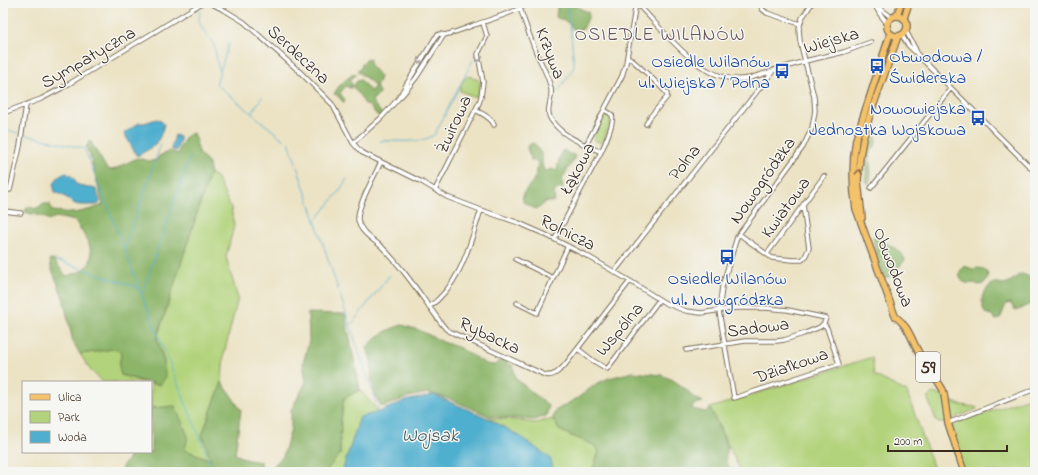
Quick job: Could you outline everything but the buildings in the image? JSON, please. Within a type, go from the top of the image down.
[{"type":"main road","points":[[897,15],[901,3]]},
{"type":"main road","name":"Obwodowa","points":[[863,224],[858,181],[863,139],[868,118],[907,24],[904,18],[909,3]]},
{"type":"main road","points":[[902,34],[894,36],[890,34],[887,29],[887,23],[891,17],[897,15],[904,18]]},
{"type":"main road","name":"Obwodowa","points":[[890,34],[856,139],[852,176],[856,209],[863,224],[895,316],[903,322],[919,352],[943,390],[948,423],[964,472]]},
{"type":"street","name":"Sympatyczna","points":[[3,113],[41,99],[63,88],[202,3]]},
{"type":"street","name":"Serdeczna","points":[[210,3],[244,22],[300,72],[328,100]]},
{"type":"street","points":[[353,143],[381,118],[398,98],[435,38],[439,34],[441,33],[444,35],[456,32],[483,23],[530,3]]},
{"type":"street","name":"Łąkowa","points":[[586,144],[622,76],[628,57],[636,3]]},
{"type":"street","name":"Wiejska","points":[[636,3],[682,50],[697,63],[710,71],[725,77],[741,79],[750,78],[805,61],[844,52],[871,42]]},
{"type":"street","points":[[760,3],[762,9],[767,13],[800,24],[812,3]]},
{"type":"street","points":[[874,4],[891,17]]},
{"type":"street","points":[[874,4],[887,23]]},
{"type":"street","name":"Krzywa","points":[[520,8],[550,86],[552,95],[548,111],[550,118],[562,132],[601,152]]},
{"type":"street","name":"Żwirowa","points":[[435,190],[480,100],[483,82],[478,54],[487,36],[483,23]]},
{"type":"street","name":"Nowogródzka","points":[[734,398],[719,311],[720,300],[725,275],[739,234],[803,147],[810,133],[813,122],[815,102],[799,34],[800,24]]},
{"type":"street","points":[[902,34],[908,44],[919,56],[1035,172]]},
{"type":"street","points":[[628,57],[667,94],[667,97],[646,124]]},
{"type":"street","name":"Polna","points":[[614,271],[774,70]]},
{"type":"street","points":[[871,188],[951,88]]},
{"type":"street","name":"Rolnicza","points":[[328,100],[336,111],[353,143],[361,152],[458,202],[525,225],[555,239],[614,271],[670,306],[690,312],[701,313],[743,308],[780,309],[826,318],[824,324]]},
{"type":"street","points":[[10,190],[20,146],[26,105]]},
{"type":"street","points":[[476,110],[490,119],[494,125]]},
{"type":"street","name":"Łąkowa","points":[[555,239],[606,140],[613,119],[611,114],[604,110]]},
{"type":"street","name":"Rybacka","points":[[381,162],[360,207],[358,220],[360,226],[365,233],[395,261],[446,329],[451,332],[549,376],[559,372],[630,281]]},
{"type":"street","name":"Kwiatowa","points":[[767,254],[824,176]]},
{"type":"street","points":[[739,234],[772,258],[799,260],[805,257],[809,248],[803,205]]},
{"type":"street","points":[[429,307],[449,288],[463,265],[481,210]]},
{"type":"street","points":[[3,211],[22,213]]},
{"type":"street","points":[[517,303],[537,313],[568,246]]},
{"type":"street","points":[[514,259],[553,278]]},
{"type":"street","name":"Wspólna","points":[[578,349],[607,369],[659,300]]},
{"type":"street","name":"Sadowa","points":[[686,350],[745,341],[777,342],[814,330],[824,324]]},
{"type":"street","name":"Działkowa","points":[[734,398],[839,364],[827,328],[824,324]]},
{"type":"street","points":[[948,423],[1035,389]]},
{"type":"green space","points":[[553,3],[568,3],[588,12],[589,16],[583,29],[575,30],[564,20],[557,18],[557,6]]},
{"type":"green space","points":[[367,58],[370,59],[370,65],[380,76],[376,86],[357,71],[361,68],[362,64]]},
{"type":"green space","points":[[353,74],[356,75],[349,80],[352,84],[351,88],[346,86],[340,93],[345,100],[343,102],[337,95],[334,94],[342,83]]},
{"type":"green space","points":[[468,76],[480,82],[477,96],[475,97],[460,91],[462,82]]},
{"type":"green space","points":[[359,80],[361,80],[370,91],[376,87],[380,93],[372,100],[382,114],[380,116],[378,116],[369,106],[364,103],[353,87]]},
{"type":"green space","points":[[604,113],[608,115],[611,120],[604,140],[601,143],[594,140],[593,136]]},
{"type":"green space","points":[[193,133],[199,153],[209,164],[210,173],[157,338],[164,362],[165,378],[160,385],[152,383],[152,381],[142,381],[121,375],[119,366],[121,355],[120,351],[112,349],[80,354],[73,342],[63,297],[51,267],[50,259],[54,260],[66,276],[78,272],[86,267],[90,261],[91,254],[86,238],[75,221],[56,217],[49,220],[25,212],[27,207],[35,209],[44,204],[50,204],[52,211],[75,213],[103,205],[90,155],[86,147],[90,141],[107,169],[113,170],[137,158],[149,161],[157,160],[159,156],[170,151],[178,154],[187,135]]},
{"type":"green space","points":[[872,134],[875,135],[877,140],[869,155],[871,174],[868,184],[865,182],[866,152],[869,137]]},
{"type":"green space","points":[[532,143],[535,144],[541,153],[543,168],[547,171],[551,169],[557,171],[562,151],[564,150],[575,156],[562,179],[563,188],[557,189],[554,193],[555,200],[552,202],[545,202],[537,208],[532,208],[523,202],[525,190],[534,179],[538,167],[538,162],[531,160],[527,149],[527,147]]},
{"type":"green space","points":[[210,173],[217,178],[231,208],[234,226],[226,257],[238,298],[224,354],[222,382],[202,435],[212,460],[185,450],[175,407],[152,408],[152,383],[160,385],[164,362],[157,338]]},
{"type":"green space","points":[[877,235],[901,252],[905,260],[891,276],[885,278],[873,240],[874,236]]},
{"type":"green space","points":[[964,266],[973,269],[984,269],[988,274],[987,280],[983,284],[978,285],[975,283],[970,284],[963,282],[960,277],[960,273]]},
{"type":"green space","points":[[1020,274],[1026,275],[1035,280],[1035,304],[1032,303],[1016,311],[1010,303],[1006,304],[1000,319],[996,320],[991,315],[985,313],[982,298],[989,286],[994,283],[1007,283]]},
{"type":"green space","points":[[308,313],[345,314],[360,390],[344,398],[341,420],[340,454],[325,472],[267,472],[283,456],[291,429],[291,410],[306,382],[303,363],[309,341]]},
{"type":"green space","points":[[402,325],[419,330],[443,342],[460,348],[486,364],[495,365],[501,360],[513,366],[516,379],[549,406],[546,416],[534,420],[489,416],[450,399],[427,393],[408,397],[382,407],[375,396],[371,378],[372,364],[367,347],[383,333]]},
{"type":"green space","points":[[112,349],[120,351],[121,355],[119,366],[121,375],[142,381],[102,381],[91,371],[80,354]]},
{"type":"green space","points":[[872,357],[874,375],[907,392],[935,472],[741,472],[710,408]]},
{"type":"green space","points":[[633,372],[661,375],[673,380],[686,389],[693,397],[703,402],[693,405],[692,409],[706,412],[710,408],[728,448],[726,461],[734,472],[590,472],[599,452],[594,445],[559,430],[553,419],[555,411],[579,397],[596,384],[609,378]]},
{"type":"green space","points":[[222,382],[241,410],[235,454],[248,460],[261,462],[262,468],[266,472],[120,472],[123,465],[133,453],[152,453],[152,408],[175,406],[188,436],[185,450],[211,460],[202,435]]},
{"type":"green space","points":[[360,390],[379,412],[360,417],[342,472],[325,472],[340,454],[341,420],[344,398]]},
{"type":"green space","points":[[932,393],[960,405],[976,407],[977,409],[942,423],[938,423],[928,399]]},
{"type":"green space","points":[[1035,396],[1035,472],[963,472],[946,426]]},
{"type":"green space","points":[[488,418],[535,423],[553,419],[559,430],[595,445],[599,452],[593,468],[590,472],[554,472],[550,458],[521,437]]},
{"type":"water","points":[[157,119],[164,124],[158,140],[152,147],[137,156],[124,133],[139,123]]},
{"type":"water","points":[[175,135],[180,137],[176,151],[171,149]]},
{"type":"water","points":[[66,173],[73,177],[76,184],[88,188],[93,187],[96,189],[100,201],[99,204],[75,204],[64,196],[55,192],[54,185],[56,180]]},
{"type":"water","name":"Wojsak","points":[[434,395],[488,418],[521,437],[550,458],[554,472],[342,472],[360,417],[379,412],[404,401]]},
{"type":"waterway","points":[[558,92],[574,67],[571,33],[566,3]]},
{"type":"waterway","points":[[200,11],[199,21],[214,45],[219,71]]},
{"type":"waterway","points":[[229,43],[216,84],[284,140]]},
{"type":"waterway","points":[[380,141],[416,141],[423,140],[435,134],[473,60]]},
{"type":"waterway","points":[[252,112],[262,97]]},
{"type":"waterway","points":[[3,129],[18,133]]},
{"type":"waterway","points":[[26,135],[85,150],[142,296],[214,472]]},
{"type":"waterway","points":[[289,142],[379,412]]},
{"type":"waterway","points":[[125,247],[161,144]]},
{"type":"waterway","points":[[142,294],[190,157]]},
{"type":"waterway","points":[[315,221],[338,193],[347,179]]},
{"type":"waterway","points":[[56,260],[139,288]]},
{"type":"waterway","points":[[350,326],[390,275]]},
{"type":"place","name":"Obwodowa / Świderska","points":[[877,66]]},
{"type":"place","name":"Osiedle Wilanów ul. Wiejska / Polna","points":[[782,71]]},
{"type":"place","name":"Nowowiejska Jednostka Wojskowa","points":[[978,118]]},
{"type":"place","name":"Osiedle Wilanów ul. Nowgródzka","points":[[727,257]]},
{"type":"district","name":"OSIEDLE WILANÓW","points":[[660,33]]}]
